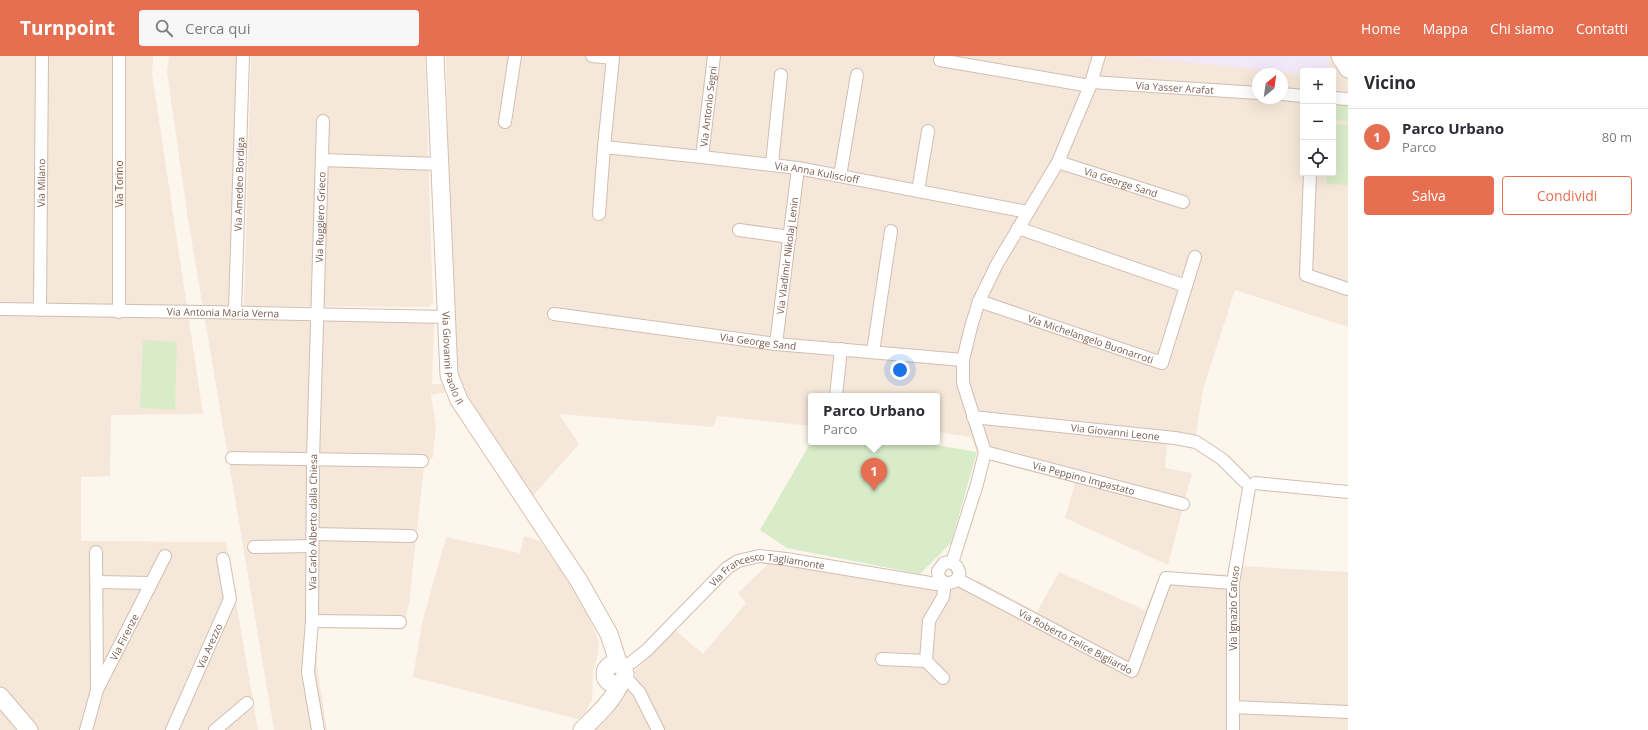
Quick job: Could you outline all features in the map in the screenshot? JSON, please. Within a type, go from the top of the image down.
[{"type":"street","name":"Via Milano","points":[[40,310],[42,56]]},
{"type":"street","name":"Via Torino","points":[[119,56],[119,312]]},
{"type":"street","name":"Via Amedeo Bordiga","points":[[235,311],[243,56]]},
{"type":"street","name":"Via Giovanni Paolo II","points":[[435,56],[449,375],[459,400],[579,581],[601,618],[609,634],[616,672]]},
{"type":"street","points":[[506,122],[515,56]]},
{"type":"street","points":[[592,56],[614,57],[604,147],[599,214]]},
{"type":"street","name":"Via Antonio Segni","points":[[702,157],[714,56]]},
{"type":"street","points":[[952,563],[977,484],[984,452],[963,383],[963,360],[970,327],[979,301],[997,264],[1058,162],[1090,84],[1099,56]]},
{"type":"street","points":[[1340,56],[1348,68]]},
{"type":"street","name":"Via Yasser Arafat","points":[[940,60],[1090,84],[1252,93]]},
{"type":"street","points":[[840,176],[857,74]]},
{"type":"street","points":[[772,164],[781,75]]},
{"type":"street","points":[[1288,95],[1300,96]]},
{"type":"street","points":[[1336,98],[1348,99]]},
{"type":"street","name":"Via Ruggiero Grieco","points":[[318,313],[323,121]]},
{"type":"street","points":[[918,191],[928,131]]},
{"type":"street","name":"Via Anna Kuliscioff","points":[[604,147],[772,164],[1028,212]]},
{"type":"street","points":[[322,160],[439,164]]},
{"type":"street","name":"Via George Sand","points":[[1058,162],[1183,202]]},
{"type":"street","name":"Via Vladimir Nikolaj Lenin","points":[[776,344],[798,168]]},
{"type":"street","points":[[1310,176],[1306,275],[1348,289]]},
{"type":"street","points":[[1018,228],[1186,286],[1195,257]]},
{"type":"street","points":[[739,230],[790,237]]},
{"type":"street","points":[[873,352],[891,231]]},
{"type":"street","name":"Via Michelangelo Buonarroti","points":[[979,301],[1162,363],[1186,286]]},
{"type":"street","name":"Via Antonia Maria Verna","points":[[0,309],[119,312],[235,311],[446,317]]},
{"type":"street","name":"Via Carlo Alberto dalla Chiesa","points":[[318,313],[313,458],[312,621],[308,672],[318,730]]},
{"type":"street","name":"Via George Sand","points":[[554,314],[776,344],[963,360]]},
{"type":"street","points":[[836,393],[841,349]]},
{"type":"street","name":"Via Giovanni Leone","points":[[973,417],[1175,438],[1196,442],[1222,459],[1249,484]]},
{"type":"street","name":"Via Peppino Impastato","points":[[984,452],[1183,504]]},
{"type":"street","points":[[232,458],[313,458],[422,461]]},
{"type":"street","points":[[1249,484],[1348,492]]},
{"type":"street","name":"Via Ignazio Caruso","points":[[1233,730],[1233,583],[1249,484]]},
{"type":"street","points":[[254,547],[312,540],[411,536]]},
{"type":"street","name":"Via Firenze","points":[[96,552],[97,690]]},
{"type":"street","name":"Via Firenze","points":[[86,730],[97,690],[165,556]]},
{"type":"street","name":"Via Francesco Tagliamonte","points":[[616,672],[647,650],[727,568],[738,561],[752,557],[759,556],[786,559],[927,584],[945,583]]},
{"type":"street","name":"Via Arezzo","points":[[172,730],[230,599],[223,559]]},
{"type":"street","points":[[944,563],[952,563],[958,568],[959,572],[957,579],[952,583],[945,583],[939,578],[939,568],[944,563]]},
{"type":"street","name":"Via Roberto Felice Bigliardo","points":[[957,579],[1132,671],[1166,578],[1233,583]]},
{"type":"street","points":[[97,582],[151,584]]},
{"type":"street","points":[[926,661],[929,621],[943,597],[945,583]]},
{"type":"street","points":[[312,621],[400,622]]},
{"type":"street","points":[[882,659],[926,661],[943,678]]},
{"type":"street","points":[[586,725],[596,713],[616,672],[639,692],[658,730]]},
{"type":"street","points":[[0,696],[28,730]]},
{"type":"street","points":[[215,730],[247,703]]},
{"type":"street","points":[[1233,707],[1348,712]]},
{"type":"shaded area","points":[[0,56],[153,56],[152,73],[203,414],[111,415],[110,476],[81,477],[81,541],[226,542],[258,730],[0,730]]},
{"type":"shaded area","points":[[169,56],[236,56],[232,316],[434,323],[432,384],[444,384],[448,392],[431,395],[436,426],[433,457],[424,466],[409,603],[403,630],[317,628],[317,666],[327,730],[274,730],[188,219],[167,72]]},
{"type":"shaded area","points":[[251,56],[425,56],[433,303],[428,307],[244,306]]},
{"type":"shaded area","points":[[446,56],[1348,56],[1348,327],[1235,290],[1203,389],[1196,435],[1168,433],[1165,468],[1192,473],[1168,565],[1065,518],[1076,480],[991,458],[977,452],[971,437],[940,432],[940,393],[808,393],[808,426],[717,416],[713,427],[559,414],[579,444],[531,498],[474,413],[456,377],[450,232]]},
{"type":"shaded area","points":[[1127,56],[1328,56],[1330,58],[1329,68],[1300,68],[1300,74],[1288,72],[1288,68],[1252,69]]},
{"type":"shaded area","points":[[524,536],[540,541],[569,582],[585,608],[599,643],[593,671],[592,700],[581,720],[413,677],[422,623],[446,537],[520,553]]},
{"type":"shaded area","points":[[772,560],[947,591],[958,584],[970,590],[977,580],[1037,612],[1059,572],[1145,610],[1159,578],[1166,572],[1239,575],[1240,566],[1348,572],[1348,730],[591,730],[589,728],[636,677],[634,672],[675,630],[703,654],[746,603],[738,593]]},
{"type":"green space","points":[[1336,102],[1348,102],[1348,122],[1343,120],[1336,121]]},
{"type":"green space","points":[[1336,124],[1348,125],[1348,185],[1326,184],[1327,176],[1336,176]]},
{"type":"green space","points":[[143,340],[177,342],[175,410],[140,408]]},
{"type":"green space","points":[[809,445],[936,445],[977,452],[951,543],[920,574],[787,548],[760,530]]},
{"type":"place","name":"Parco Urbano","points":[[874,491]]}]
